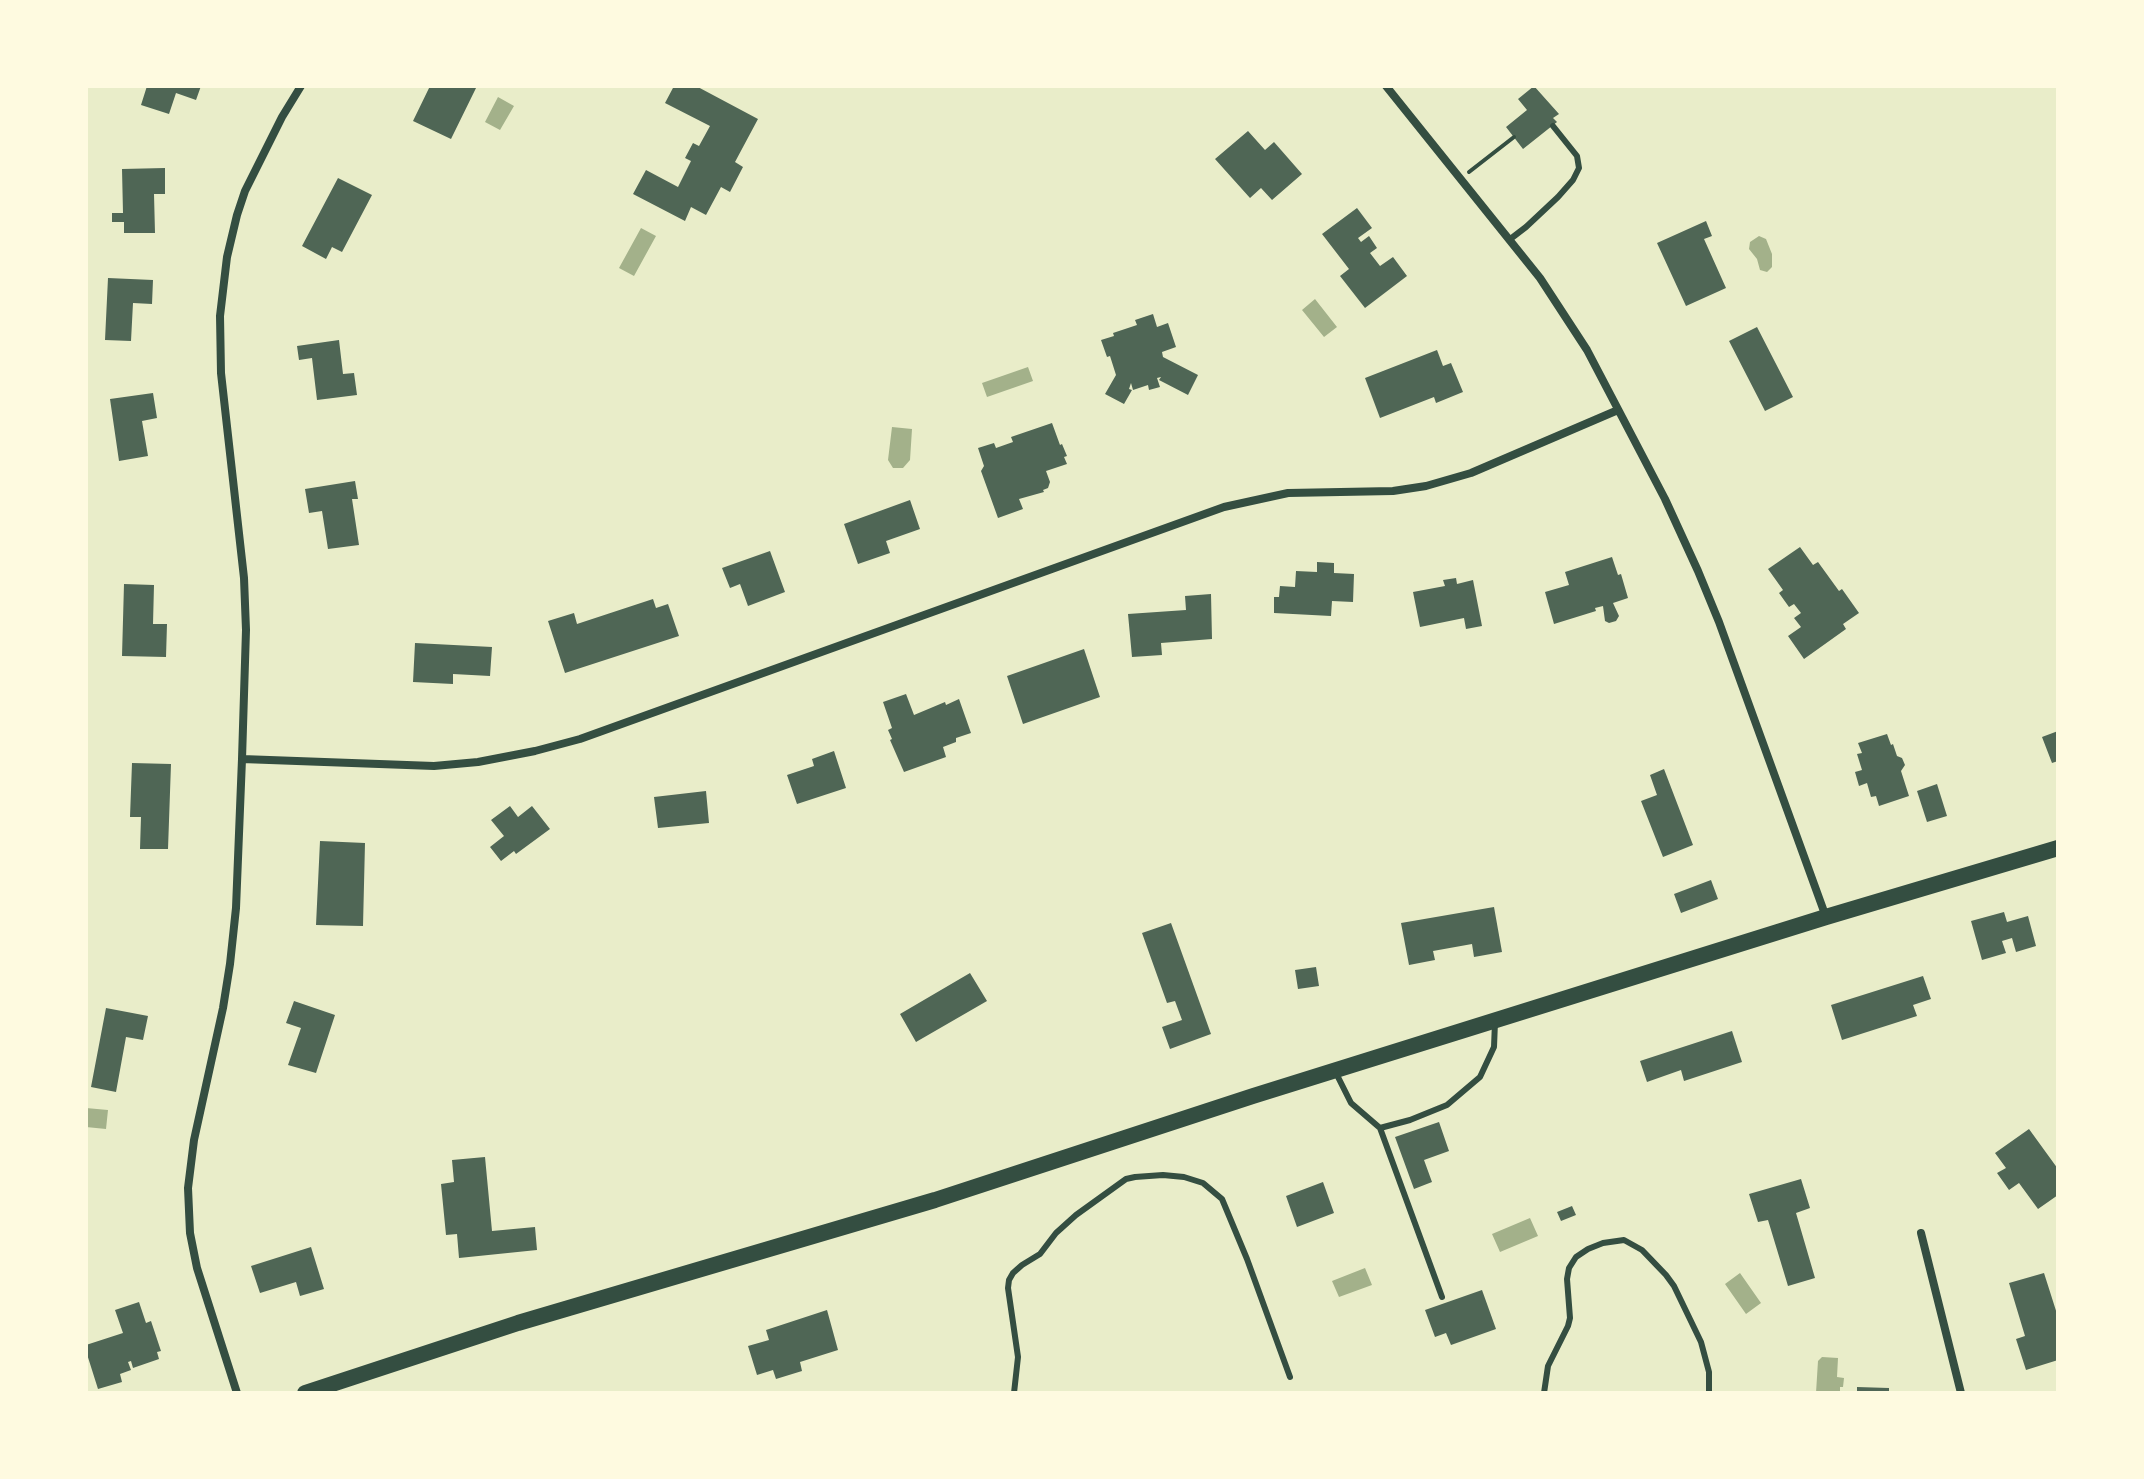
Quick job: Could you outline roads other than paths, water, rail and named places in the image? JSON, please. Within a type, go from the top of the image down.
[{"type":"main road","points":[[305,1393],[518,1323],[1002,1179],[1334,1070],[2058,848]]},
{"type":"street","points":[[237,1393],[197,1268],[190,1233],[188,1188],[194,1140],[230,964],[236,908],[242,759],[246,630],[244,578],[221,373],[220,316],[227,257],[241,203],[282,117],[301,86]]},
{"type":"street","points":[[1386,86],[1540,278],[1587,350],[1665,499],[1719,622],[1826,917]]},
{"type":"street","points":[[242,759],[434,766],[478,762],[535,751],[594,734],[1224,507],[1288,493],[1393,491],[1426,486],[1471,473],[1618,410]]},
{"type":"street","points":[[1921,1233],[1961,1393]]},
{"type":"lane","points":[[1509,240],[1558,197],[1579,168],[1577,156],[1553,126]]},
{"type":"lane","points":[[1380,1128],[1447,1105],[1480,1077],[1494,1047],[1495,1020]]},
{"type":"lane","points":[[1334,1070],[1351,1103],[1380,1128],[1442,1297]]},
{"type":"lane","points":[[1014,1393],[1018,1357],[1008,1288],[1013,1273],[1040,1254],[1056,1233],[1076,1215],[1126,1179],[1163,1175],[1203,1183],[1222,1199],[1290,1377]]},
{"type":"lane","points":[[1544,1393],[1548,1366],[1570,1318],[1569,1268],[1576,1257],[1588,1249],[1624,1240],[1642,1250],[1674,1286],[1706,1357],[1709,1393]]}]
